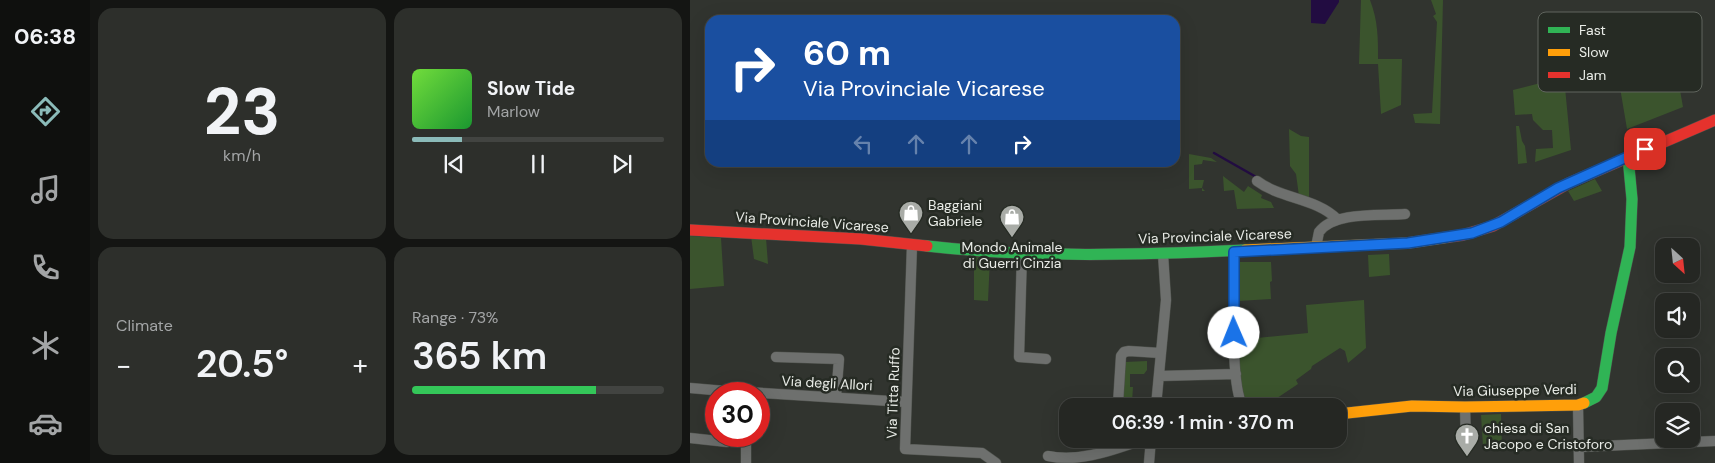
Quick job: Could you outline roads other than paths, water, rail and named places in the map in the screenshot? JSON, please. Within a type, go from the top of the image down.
[{"type":"main road","name":"Via Provinciale Vicarese","points":[[690,230],[852,239],[971,251],[1022,253],[1163,254],[1408,243],[1472,233],[1501,222],[1558,188],[1715,120]]},
{"type":"main road","name":"Via Giuseppe Verdi","points":[[1347,413],[1412,406],[1578,405],[1599,394],[1602,388],[1611,333],[1630,248],[1632,199],[1628,157]]},
{"type":"street","points":[[1257,181],[1280,193],[1323,207],[1337,219]]},
{"type":"street","points":[[1316,247],[1317,234],[1329,223],[1337,219],[1405,214]]},
{"type":"street","name":"Via Titta Ruffo","points":[[912,245],[905,449],[982,454],[996,463]]},
{"type":"street","points":[[1234,252],[1238,398]]},
{"type":"street","points":[[1022,253],[1019,357],[1046,358]]},
{"type":"street","points":[[1157,398],[1161,376],[1160,353],[1166,300],[1163,254]]},
{"type":"street","points":[[1118,398],[1121,356],[1124,352],[1160,353]]},
{"type":"street","points":[[776,357],[839,359],[836,397]]},
{"type":"street","points":[[1161,376],[1236,374]]},
{"type":"street","points":[[690,388],[705,389]]},
{"type":"street","name":"Via degli Allori","points":[[770,394],[906,402]]},
{"type":"street","points":[[1578,405],[1580,463]]},
{"type":"street","points":[[1466,407],[1466,444]]},
{"type":"street","points":[[690,438],[705,440]]},
{"type":"street","points":[[1579,447],[1715,441]]},
{"type":"street","points":[[746,447],[746,463]]},
{"type":"street","points":[[1048,456],[1072,459],[1116,448]]},
{"type":"street","points":[[1149,463],[1150,448]]},
{"type":"waterway","points":[[1214,153],[1258,178]]},
{"type":"place","name":"Baggiani Gabriele","points":[[911,234]]},
{"type":"place","name":"Mondo Animale di Guerri Cinzia","points":[[1012,238]]},
{"type":"place","name":"chiesa di San Jacopo e Cristoforo","points":[[1467,457]]}]
